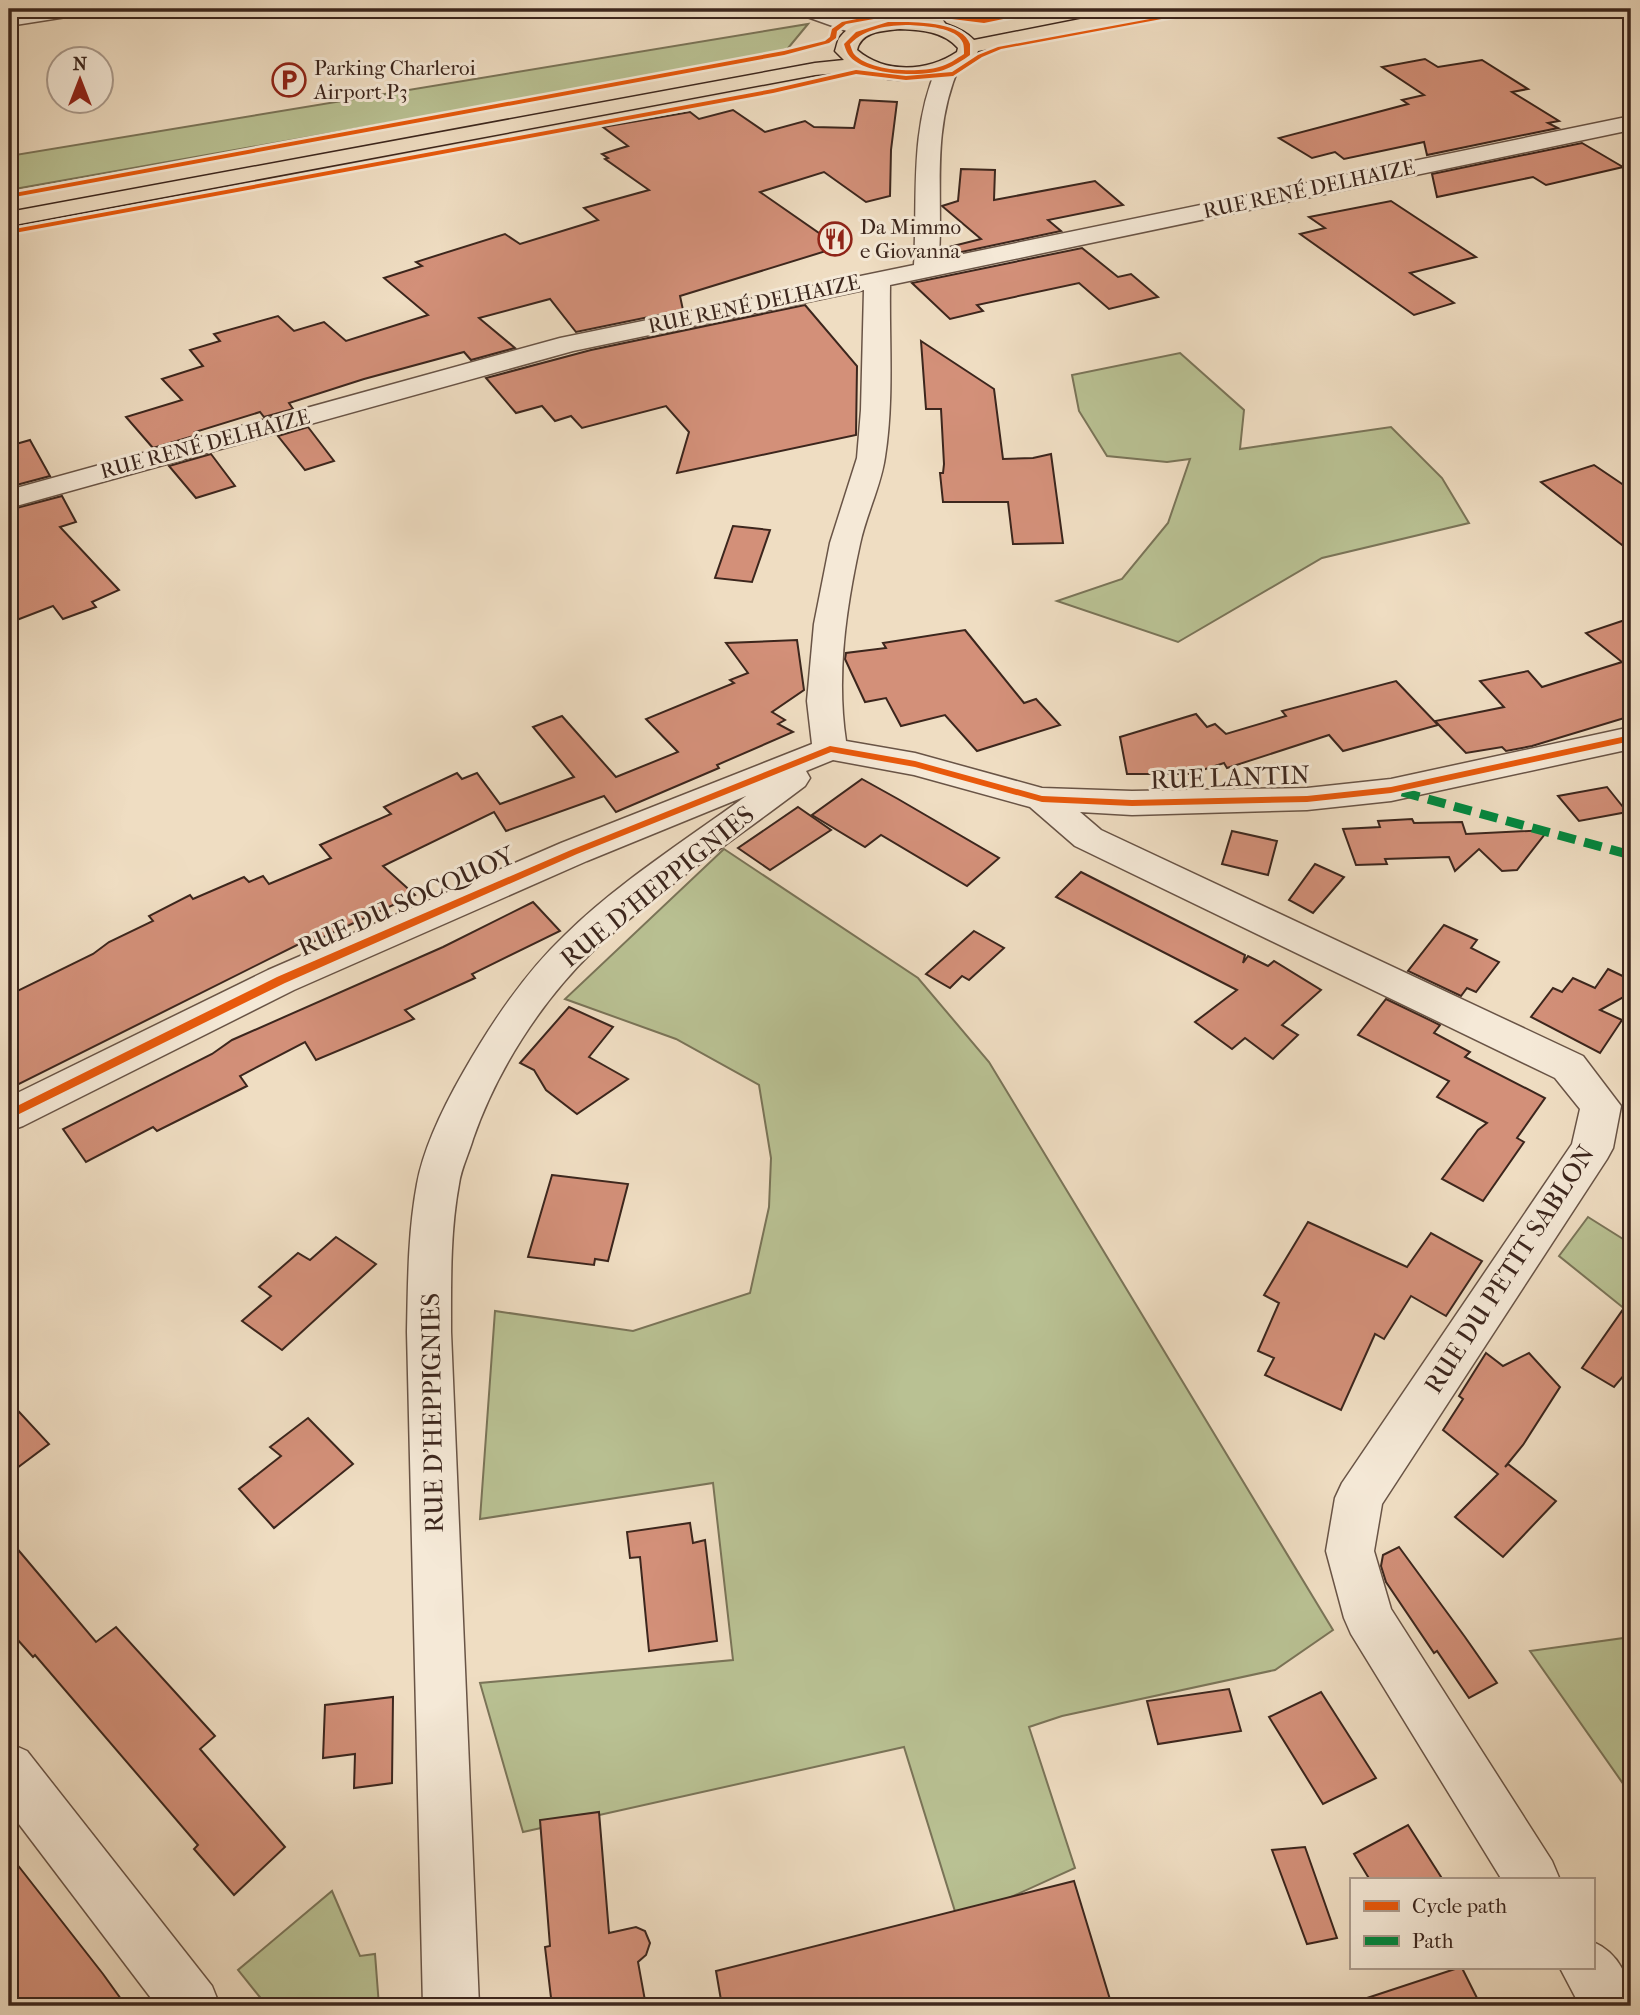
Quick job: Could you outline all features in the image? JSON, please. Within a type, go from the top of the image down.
[{"type":"highway","points":[[964,41],[1102,9]]},
{"type":"highway","points":[[964,41],[967,55],[948,67],[928,71],[895,72],[865,65],[852,58],[845,46],[850,38],[862,30],[893,16],[931,18],[964,41],[1020,35],[1161,9]]},
{"type":"highway","points":[[9,206],[846,51]]},
{"type":"highway","points":[[9,219],[816,69],[865,65]]},
{"type":"street","points":[[9,20],[79,9]]},
{"type":"street","points":[[803,9],[832,14],[862,30]]},
{"type":"street","points":[[926,268],[929,126],[936,91],[948,67]]},
{"type":"street","points":[[895,72],[920,88],[934,103]]},
{"type":"street","name":"RUE RENÉ DELHAIZE","points":[[9,499],[569,344],[1631,123]]},
{"type":"street","points":[[831,749],[823,702],[830,624],[845,543],[872,447],[877,278]]},
{"type":"street","name":"RUE LANTIN","points":[[831,749],[915,764],[1042,799],[1132,803],[1307,799],[1391,790],[1631,738]]},
{"type":"street","name":"RUE DU SOCQUOY","points":[[9,1115],[281,980],[574,852],[831,749]]},
{"type":"street","name":"RUE D'HEPPIGNIES","points":[[451,2006],[429,1332],[430,1262],[438,1182],[464,1107],[504,1035],[555,968],[578,944],[634,897],[831,749]]},
{"type":"street","name":"RUE DU PETIT SABLON","points":[[1042,799],[1088,838],[1569,1067],[1601,1106],[1592,1148],[1359,1498],[1350,1551],[1369,1618],[1532,1878]]},
{"type":"street","points":[[9,1769],[192,2006]]},
{"type":"street","points":[[1589,1969],[1612,2006]]},
{"type":"green space","points":[[808,24],[784,53],[9,190],[9,156]]},
{"type":"green space","points":[[1180,353],[1244,410],[1240,449],[1391,427],[1442,478],[1469,523],[1322,558],[1178,642],[1057,601],[1122,579],[1168,523],[1190,459],[1167,462],[1107,456],[1079,411],[1072,375]]},
{"type":"green space","points":[[724,849],[918,978],[989,1062],[1333,1630],[1275,1670],[1062,1716],[1029,1727],[1075,1868],[958,1921],[904,1747],[523,1832],[480,1683],[733,1660],[713,1483],[480,1519],[495,1311],[633,1331],[750,1293],[769,1207],[771,1158],[759,1085],[676,1039],[565,999]]},
{"type":"green space","points":[[1588,1217],[1631,1244],[1631,1314],[1559,1256]]},
{"type":"green space","points":[[1631,1637],[1631,1795],[1530,1651]]},
{"type":"green space","points":[[332,1891],[360,1956],[375,1954],[379,2006],[267,2006],[238,1970]]},
{"type":"building","points":[[1425,59],[1438,67],[1482,60],[1528,89],[1512,92],[1559,121],[1548,123],[1558,128],[1427,155],[1424,142],[1344,159],[1335,152],[1312,158],[1279,138],[1408,104],[1402,100],[1424,95],[1382,67]]},
{"type":"building","points":[[860,100],[897,102],[891,150],[890,196],[866,202],[824,172],[760,192],[839,247],[680,296],[683,310],[576,332],[550,299],[479,318],[515,348],[471,360],[464,352],[364,379],[289,403],[293,409],[264,417],[260,412],[153,448],[126,417],[182,400],[162,379],[203,366],[190,350],[220,341],[214,334],[278,316],[294,331],[324,322],[346,341],[428,315],[384,278],[422,266],[416,262],[505,234],[520,244],[598,220],[584,208],[649,190],[605,159],[608,158],[602,154],[628,146],[603,127],[690,112],[699,119],[733,110],[765,132],[805,121],[814,127],[854,128]]},
{"type":"building","points":[[1582,143],[1623,167],[1546,185],[1533,177],[1437,197],[1432,174]]},
{"type":"building","points":[[961,169],[995,170],[994,200],[1095,181],[1123,205],[1048,220],[1061,231],[952,254],[945,248],[981,239],[942,206],[958,201]]},
{"type":"building","points":[[1391,201],[1476,257],[1410,273],[1454,303],[1414,315],[1300,234],[1325,228],[1309,217]]},
{"type":"building","points":[[1082,248],[1118,277],[1131,274],[1158,297],[1109,309],[1079,283],[977,305],[983,311],[950,319],[912,283]]},
{"type":"building","points":[[805,305],[857,366],[856,435],[677,473],[689,432],[666,406],[582,428],[571,416],[555,421],[542,406],[516,413],[486,378],[591,350]]},
{"type":"building","points":[[921,341],[994,389],[1003,459],[1033,458],[1051,454],[1063,543],[1013,544],[1008,502],[943,502],[940,473],[943,473],[944,464],[941,409],[926,409]]},
{"type":"building","points":[[308,427],[334,461],[305,470],[278,436]]},
{"type":"building","points":[[30,440],[50,476],[9,487],[9,446]]},
{"type":"building","points":[[211,454],[235,486],[196,498],[169,466]]},
{"type":"building","points":[[1594,465],[1631,490],[1631,552],[1541,482]]},
{"type":"building","points":[[62,496],[76,522],[60,527],[119,590],[92,602],[96,607],[63,619],[53,606],[9,623],[9,510]]},
{"type":"building","points":[[733,526],[770,530],[752,582],[715,578]]},
{"type":"building","points":[[1631,618],[1631,716],[1532,746],[1506,751],[1502,747],[1466,753],[1435,721],[1504,707],[1480,681],[1528,671],[1542,687],[1622,662],[1586,633]]},
{"type":"building","points":[[965,630],[1024,703],[1036,699],[1060,725],[977,751],[945,715],[901,726],[886,698],[865,702],[845,659],[846,653],[886,648],[883,643]]},
{"type":"building","points":[[797,640],[804,690],[772,712],[785,720],[778,724],[793,732],[717,765],[719,768],[616,812],[604,796],[506,831],[494,812],[383,866],[415,895],[306,945],[303,942],[9,1089],[9,995],[153,921],[149,916],[190,895],[193,899],[244,877],[249,882],[263,876],[269,884],[331,858],[320,845],[391,814],[384,807],[457,773],[462,779],[477,773],[500,804],[574,777],[533,727],[562,716],[616,777],[678,752],[646,719],[734,683],[730,680],[748,673],[726,643]]},
{"type":"building","points":[[1396,681],[1438,725],[1343,751],[1329,735],[1227,768],[1224,763],[1190,774],[1127,774],[1120,737],[1196,714],[1207,727],[1215,724],[1226,734],[1286,716],[1282,711]]},
{"type":"building","points":[[862,779],[999,858],[967,886],[881,835],[865,847],[812,815]]},
{"type":"building","points":[[1607,787],[1627,812],[1579,821],[1558,796]]},
{"type":"building","points":[[798,807],[831,830],[770,870],[738,848]]},
{"type":"building","points":[[1412,819],[1414,823],[1462,822],[1466,834],[1548,830],[1517,870],[1502,871],[1479,849],[1455,871],[1449,857],[1385,859],[1387,864],[1356,865],[1343,829],[1380,827],[1378,821]]},
{"type":"building","points":[[1232,831],[1277,841],[1268,875],[1222,864]]},
{"type":"building","points":[[1315,864],[1344,877],[1313,913],[1289,900]]},
{"type":"building","points":[[1081,872],[1245,955],[1243,963],[1248,956],[1268,966],[1274,961],[1321,990],[1282,1025],[1298,1035],[1273,1059],[1245,1038],[1232,1049],[1195,1022],[1237,990],[1056,897]]},
{"type":"building","points":[[533,902],[560,931],[472,974],[475,978],[405,1010],[414,1019],[316,1060],[305,1042],[240,1076],[247,1086],[157,1131],[153,1127],[86,1162],[63,1129],[212,1054],[232,1040],[443,947]]},
{"type":"building","points":[[1444,925],[1477,940],[1471,948],[1499,962],[1476,992],[1467,988],[1461,996],[1408,971]]},
{"type":"building","points":[[974,931],[1004,948],[969,980],[962,976],[950,988],[926,974]]},
{"type":"building","points":[[1608,969],[1631,980],[1631,993],[1600,1010],[1622,1020],[1600,1053],[1531,1017],[1553,988],[1562,992],[1573,978],[1595,988]]},
{"type":"building","points":[[1386,999],[1440,1025],[1434,1033],[1470,1052],[1465,1057],[1545,1098],[1517,1138],[1524,1142],[1483,1201],[1442,1179],[1478,1130],[1487,1123],[1437,1097],[1449,1081],[1358,1035]]},
{"type":"building","points":[[569,1007],[613,1027],[589,1057],[628,1079],[577,1114],[546,1090],[534,1070],[520,1063]]},
{"type":"building","points":[[552,1175],[628,1184],[608,1261],[595,1259],[594,1265],[528,1257]]},
{"type":"building","points":[[1308,1222],[1407,1267],[1431,1233],[1482,1261],[1446,1316],[1411,1296],[1384,1339],[1375,1334],[1341,1410],[1265,1375],[1274,1358],[1258,1351],[1279,1303],[1264,1295]]},
{"type":"building","points":[[336,1237],[376,1264],[282,1350],[242,1321],[271,1296],[259,1287],[298,1253],[310,1260]]},
{"type":"building","points":[[1631,1298],[1631,1367],[1614,1387],[1582,1368]]},
{"type":"building","points":[[1486,1353],[1503,1366],[1529,1353],[1560,1387],[1523,1445],[1505,1467],[1508,1464],[1556,1501],[1503,1557],[1455,1517],[1498,1474],[1443,1430],[1463,1399],[1459,1396]]},
{"type":"building","points":[[9,1401],[49,1444],[9,1474]]},
{"type":"building","points":[[308,1418],[353,1464],[274,1528],[239,1489],[281,1456],[270,1447]]},
{"type":"building","points":[[690,1523],[693,1543],[705,1540],[717,1641],[649,1651],[640,1557],[630,1558],[627,1532]]},
{"type":"building","points":[[9,1539],[96,1642],[116,1627],[215,1736],[200,1749],[285,1847],[234,1895],[194,1849],[198,1845],[35,1655],[33,1657],[9,1630]]},
{"type":"building","points":[[1399,1547],[1497,1683],[1469,1698],[1437,1651],[1434,1653],[1386,1582],[1381,1566],[1383,1555]]},
{"type":"building","points":[[1229,1689],[1241,1731],[1158,1744],[1147,1701]]},
{"type":"building","points":[[1321,1692],[1376,1778],[1323,1804],[1269,1717]]},
{"type":"building","points":[[393,1697],[392,1783],[354,1788],[355,1754],[323,1758],[325,1705]]},
{"type":"building","points":[[599,1812],[609,1933],[636,1927],[645,1931],[650,1943],[646,1955],[638,1962],[646,2006],[552,2006],[545,1947],[550,1946],[540,1820]]},
{"type":"building","points":[[1408,1825],[1442,1878],[1369,1878],[1354,1854]]},
{"type":"building","points":[[1305,1847],[1337,1938],[1307,1944],[1272,1850]]},
{"type":"building","points":[[9,1854],[103,1974],[126,2006],[9,2006]]},
{"type":"building","points":[[1074,1881],[1112,2006],[722,2006],[716,1971]]},
{"type":"building","points":[[1455,1969],[1462,1969],[1481,2006],[1359,2006],[1358,2001]]},
{"type":"marked path","points":[[1402,792],[1631,855]]},
{"type":"cycle path","points":[[9,196],[784,53],[827,42],[833,38],[834,30],[844,23],[896,13],[984,21],[1048,9]]},
{"type":"cycle path","points":[[9,232],[773,91],[856,72],[906,78],[953,74],[980,56],[1000,48],[1212,9]]},
{"type":"cycle path","points":[[888,24],[924,25],[951,30],[967,44],[967,55],[944,68],[917,73],[890,71],[867,65],[851,55],[847,44],[858,33],[888,24]]},
{"type":"cycle path","points":[[9,1115],[281,980],[574,852],[830,749],[915,764],[1042,799],[1132,803],[1307,799],[1391,790],[1631,738]]},
{"type":"place","name":"Parking Charleroi Airport P3","points":[[289,80]]},
{"type":"place","name":"Da Mimmo e Giovanna","points":[[835,239]]}]
